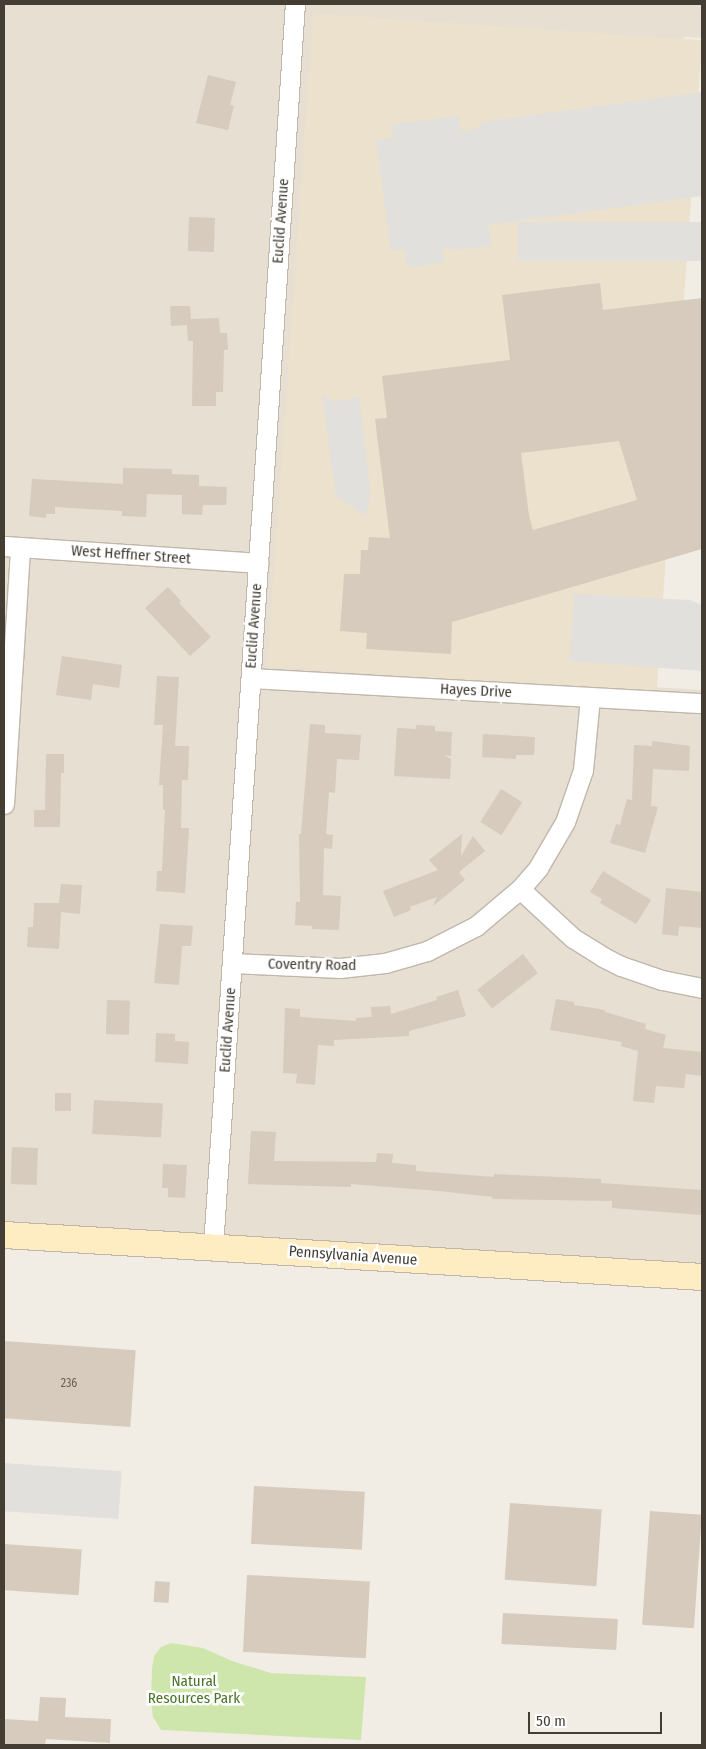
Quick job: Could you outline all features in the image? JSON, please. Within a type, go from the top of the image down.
[{"type":"street","name":"Euclid Avenue","points":[[213,1247],[295,4]]},
{"type":"street","name":"West Heffner Street","points":[[12,547],[258,563]]},
{"type":"street","points":[[4,804],[12,547]]},
{"type":"street","name":"Hayes Drive","points":[[250,678],[702,703]]},
{"type":"street","name":"Coventry Road","points":[[232,963],[340,968],[385,963],[427,951],[476,926],[520,889],[552,847],[565,822],[578,788],[588,739],[590,697]]},
{"type":"street","points":[[520,889],[573,938],[603,957],[621,966],[662,980],[702,988]]},
{"type":"street","name":"Pennsylvania Avenue","points":[[4,1235],[702,1277]]},
{"type":"shaded area","points":[[4,4],[702,4],[702,38],[685,37],[268,665],[702,690],[702,1286],[4,1248]]},
{"type":"shaded area","points":[[313,13],[702,40],[656,694],[267,666]]},
{"type":"shaded area","points":[[702,92],[702,196],[488,225],[492,246],[455,250],[445,247],[442,252],[445,262],[408,268],[404,249],[391,251],[376,141],[393,138],[392,124],[460,116],[460,129],[464,132],[479,128],[482,122]]},
{"type":"shaded area","points":[[518,222],[702,222],[702,261],[518,261]]},
{"type":"shaded area","points":[[322,394],[334,402],[359,397],[370,486],[366,516],[336,496]]},
{"type":"shaded area","points":[[574,594],[690,600],[702,605],[702,671],[570,661]]},
{"type":"shaded area","points":[[4,1463],[122,1471],[118,1519],[4,1511]]},
{"type":"green space","name":"Natural Resources Park","points":[[171,1643],[203,1648],[232,1661],[271,1673],[366,1677],[361,1740],[161,1730],[153,1717],[151,1701],[152,1669],[154,1656],[161,1647]]},
{"type":"building","points":[[208,75],[236,82],[230,105],[234,106],[228,130],[196,123]]},
{"type":"building","points":[[189,217],[215,218],[214,252],[188,251]]},
{"type":"building","points":[[600,283],[603,310],[702,298],[702,549],[452,622],[451,654],[366,649],[367,633],[340,631],[344,574],[360,574],[361,550],[368,550],[369,537],[390,538],[375,419],[387,418],[382,376],[510,360],[502,295]],"holes":[[[619,441],[637,500],[533,530],[529,516],[521,453]]]},
{"type":"building","points":[[170,306],[190,306],[191,319],[219,318],[220,333],[227,333],[228,350],[224,350],[223,392],[216,392],[216,406],[192,406],[193,341],[188,341],[187,325],[171,326]]},
{"type":"building","points":[[123,468],[172,469],[172,474],[199,475],[199,486],[227,487],[226,505],[203,505],[202,515],[182,514],[182,495],[147,494],[146,517],[122,516],[122,511],[55,507],[55,514],[46,514],[46,518],[29,516],[32,479],[123,484]]},
{"type":"building","points":[[168,587],[181,601],[179,603],[211,637],[190,656],[145,608]]},
{"type":"building","points":[[62,656],[122,665],[119,688],[93,684],[91,700],[56,695]]},
{"type":"building","points":[[157,676],[179,677],[175,746],[189,746],[188,780],[182,780],[181,828],[189,828],[185,893],[156,891],[157,871],[162,871],[165,810],[163,810],[163,785],[159,785],[163,725],[154,725]]},
{"type":"building","points":[[310,724],[325,725],[325,733],[361,735],[359,760],[337,759],[335,793],[329,792],[326,834],[333,835],[332,849],[324,848],[323,895],[341,896],[339,930],[312,929],[312,926],[295,925],[296,902],[300,902],[299,834],[301,834]]},
{"type":"building","points":[[416,725],[435,726],[435,731],[452,732],[451,756],[444,755],[451,759],[450,779],[394,776],[397,728],[416,729]]},
{"type":"building","points":[[483,734],[535,737],[534,755],[516,755],[516,759],[482,757]]},
{"type":"building","points":[[652,741],[690,746],[689,771],[653,769],[651,806],[658,807],[645,853],[610,843],[616,824],[620,825],[627,799],[632,800],[634,745],[652,746]]},
{"type":"building","points":[[46,754],[64,754],[64,773],[61,773],[60,827],[34,827],[34,810],[45,810]]},
{"type":"building","points":[[501,789],[522,802],[502,835],[480,822]]},
{"type":"building","points":[[462,834],[461,856],[473,836],[485,851],[459,872],[465,880],[433,906],[437,897],[410,907],[411,910],[394,917],[383,891],[438,870],[429,860]]},
{"type":"building","points":[[603,871],[651,900],[636,924],[600,903],[602,899],[590,892]]},
{"type":"building","points":[[61,884],[82,885],[80,914],[61,912],[59,949],[27,947],[28,927],[33,927],[34,903],[59,903]]},
{"type":"building","points":[[666,888],[702,892],[702,928],[679,926],[678,936],[662,934]]},
{"type":"building","points":[[160,924],[193,926],[191,946],[182,946],[179,985],[154,983]]},
{"type":"building","points":[[523,954],[538,973],[492,1009],[477,990]]},
{"type":"building","points":[[458,990],[466,1016],[409,1031],[409,1036],[334,1040],[334,1046],[318,1045],[315,1085],[296,1083],[297,1074],[283,1073],[285,1008],[300,1009],[300,1017],[356,1021],[356,1018],[372,1017],[371,1007],[390,1006],[391,1014],[437,1000],[436,997]]},
{"type":"building","points":[[556,999],[574,1002],[574,1005],[605,1010],[605,1012],[646,1024],[645,1029],[666,1035],[663,1048],[702,1052],[702,1076],[686,1074],[684,1088],[656,1086],[654,1103],[633,1101],[638,1051],[621,1046],[622,1042],[550,1030]]},
{"type":"building","points":[[107,1000],[130,1001],[129,1035],[106,1034]]},
{"type":"building","points":[[156,1033],[175,1034],[175,1041],[189,1042],[188,1064],[155,1062]]},
{"type":"building","points":[[55,1093],[71,1093],[71,1111],[55,1111]]},
{"type":"building","points":[[94,1100],[163,1104],[161,1138],[92,1134]]},
{"type":"building","points":[[251,1131],[276,1132],[274,1161],[376,1162],[377,1153],[393,1154],[392,1163],[416,1165],[416,1171],[494,1177],[494,1174],[601,1179],[601,1183],[702,1190],[702,1215],[612,1208],[612,1201],[492,1199],[493,1197],[439,1191],[351,1184],[351,1187],[248,1184]]},
{"type":"building","points":[[12,1147],[38,1148],[37,1185],[11,1184]]},
{"type":"building","points":[[163,1164],[187,1165],[185,1198],[168,1197],[168,1188],[162,1188]]},
{"type":"building","points":[[4,1341],[136,1350],[130,1427],[4,1418]]},
{"type":"building","points":[[254,1486],[365,1492],[362,1550],[251,1544]]},
{"type":"building","points":[[510,1503],[602,1509],[596,1586],[505,1580]]},
{"type":"building","points":[[650,1511],[702,1515],[694,1628],[642,1625]]},
{"type":"building","points":[[4,1544],[82,1549],[79,1595],[4,1590]]},
{"type":"building","points":[[247,1575],[370,1581],[366,1658],[243,1652]]},
{"type":"building","points":[[155,1581],[170,1582],[168,1603],[154,1602]]},
{"type":"building","points":[[503,1613],[618,1619],[616,1650],[501,1644]]},
{"type":"building","points":[[40,1697],[66,1698],[65,1717],[111,1719],[110,1743],[46,1739],[45,1745],[4,1745],[4,1719],[38,1721]]}]
